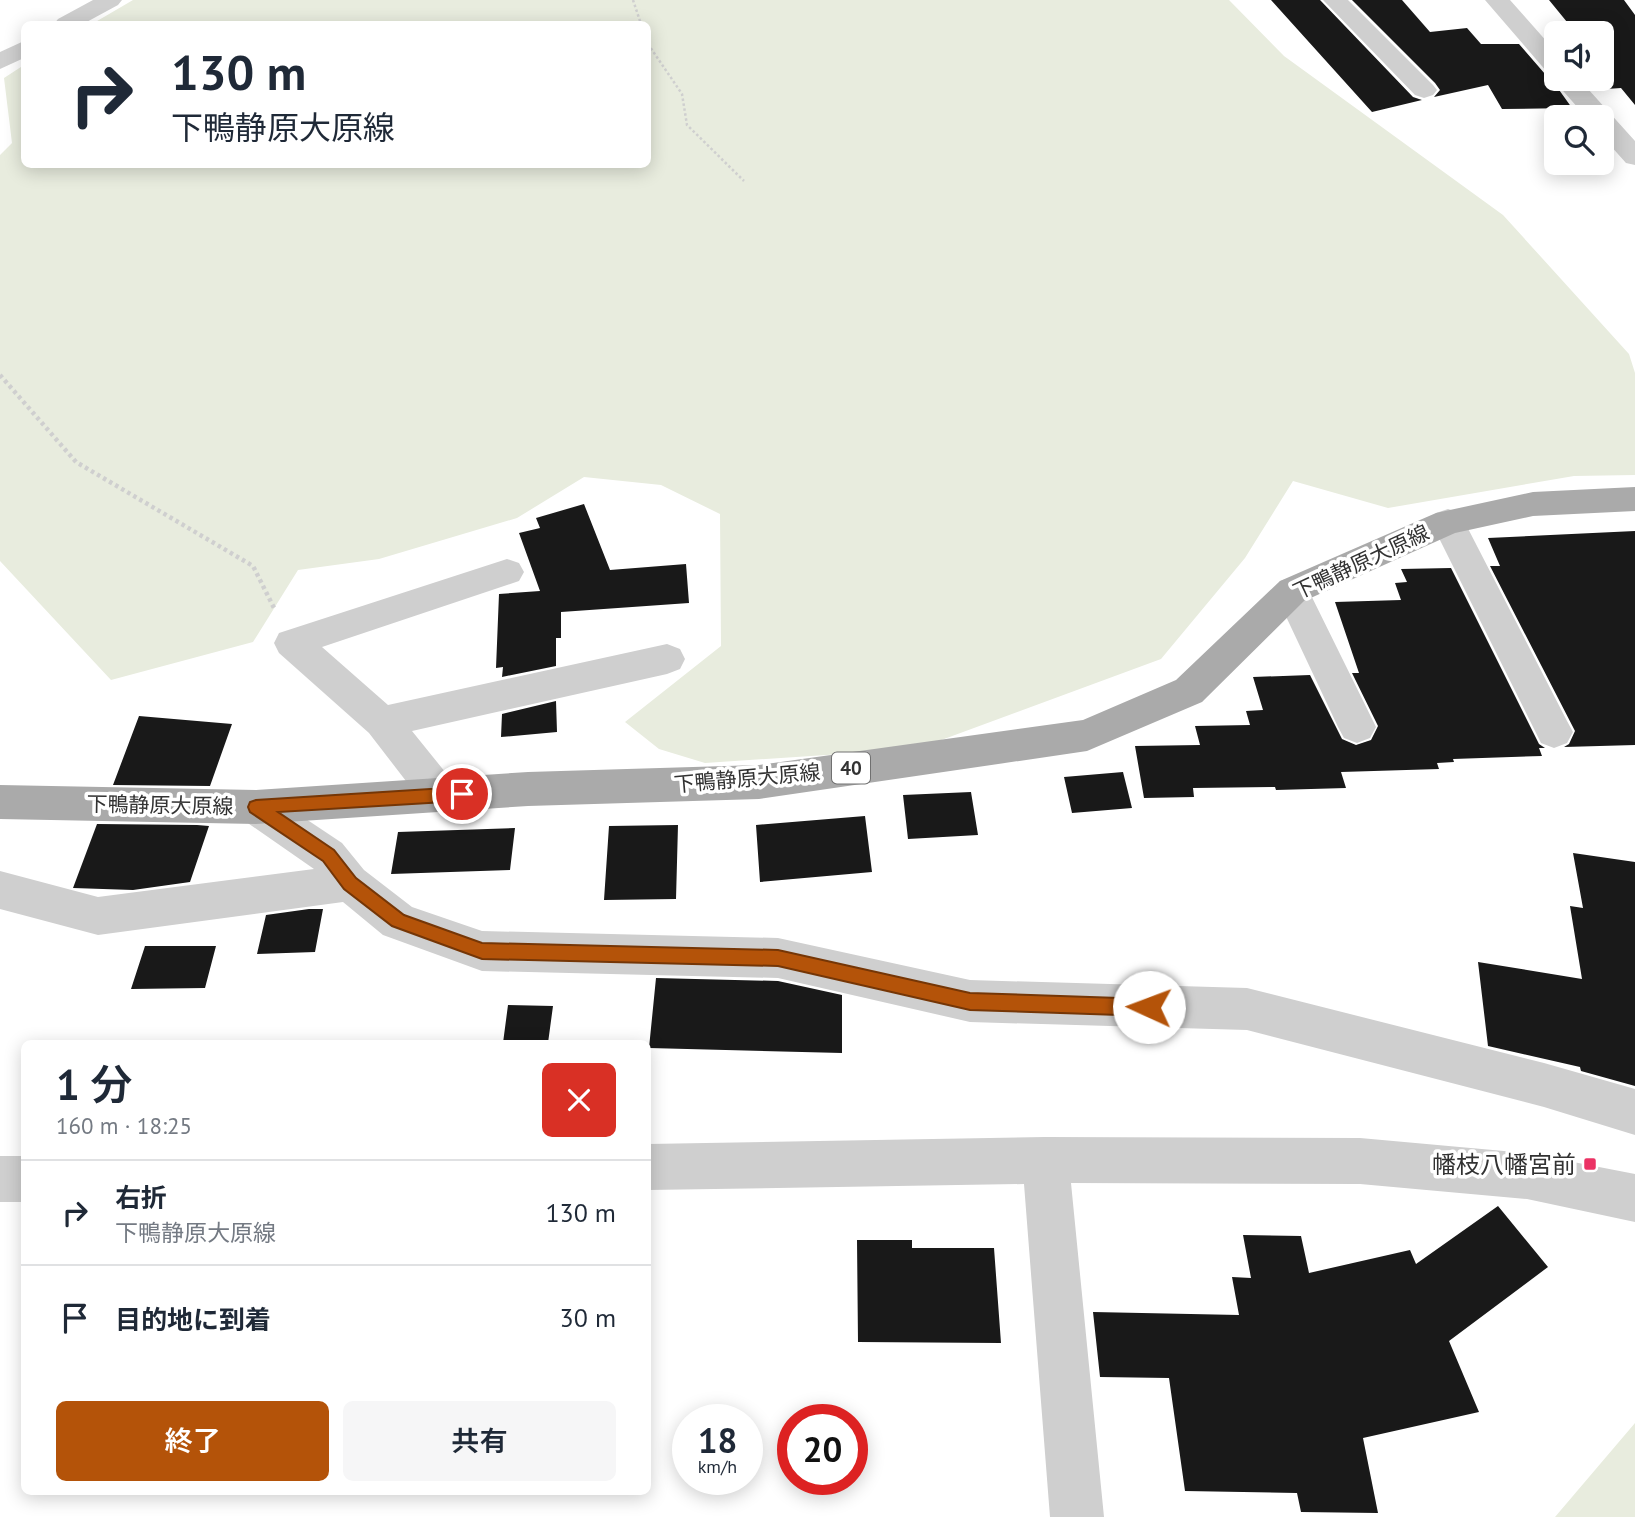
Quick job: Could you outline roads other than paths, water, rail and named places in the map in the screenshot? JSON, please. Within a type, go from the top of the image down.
[{"type":"main road","name":"下鴨静原大原線","points":[[0,802],[256,807],[440,795],[759,782],[1087,735],[1189,691],[1292,591],[1448,522],[1534,504],[1635,499]]},
{"type":"street","points":[[72,21],[110,0]]},
{"type":"street","points":[[1335,0],[1424,90]]},
{"type":"street","points":[[1497,0],[1544,53]]},
{"type":"street","points":[[0,62],[21,50]]},
{"type":"street","points":[[1577,91],[1589,105]]},
{"type":"street","points":[[1614,133],[1635,157]]},
{"type":"street","points":[[1448,522],[1553,732]]},
{"type":"street","points":[[440,795],[382,722],[292,643],[507,572]]},
{"type":"street","points":[[1292,591],[1357,727]]},
{"type":"street","points":[[382,722],[667,659]]},
{"type":"street","points":[[256,807],[328,856],[350,883],[398,921],[482,951],[778,958],[970,1002],[1247,1009],[1531,1082],[1635,1112]]},
{"type":"street","points":[[0,890],[98,916],[350,883]]},
{"type":"street","points":[[651,1167],[1045,1160],[1360,1161],[1527,1176],[1635,1198]]},
{"type":"street","points":[[1045,1160],[1077,1517]]},
{"type":"street","points":[[0,1179],[21,1179]]},
{"type":"place","name":"幡枝八幡宮前","points":[[1590,1164]]}]
